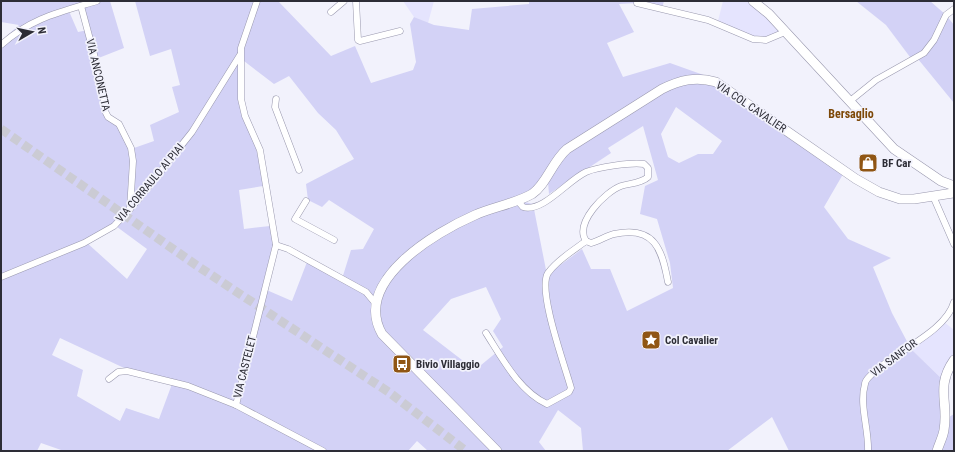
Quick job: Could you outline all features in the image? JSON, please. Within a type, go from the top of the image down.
[{"type":"main road","points":[[754,1],[769,14],[894,148],[950,188]]},
{"type":"main road","name":"VIA COL CAVALIER","points":[[497,451],[385,338],[378,324],[376,304],[380,292],[390,273],[422,246],[463,220],[517,200],[538,189],[556,159],[567,149],[662,89],[677,82],[692,79],[710,80],[720,84],[870,188],[900,199],[935,196],[950,188]]},
{"type":"main road","points":[[937,451],[944,431],[944,379],[954,360]]},
{"type":"street","points":[[1,45],[18,31],[34,21],[53,13],[97,1]]},
{"type":"street","points":[[240,56],[241,48],[257,1]]},
{"type":"street","points":[[331,12],[344,1]]},
{"type":"street","points":[[356,1],[358,40],[360,41],[400,30]]},
{"type":"street","points":[[637,3],[708,20],[753,39],[770,39],[786,32]]},
{"type":"street","name":"VIA ANCONETTA","points":[[81,6],[102,84],[105,111],[108,117],[120,124],[132,151],[130,209]]},
{"type":"street","points":[[850,101],[876,80],[924,53],[934,40],[946,14],[954,9]]},
{"type":"street","name":"VIA CORRAULO AI PIAI","points":[[1,277],[97,236],[114,226],[130,209],[192,132],[240,56]]},
{"type":"street","name":"VIA CASTELET","points":[[109,379],[118,372],[127,372],[188,386],[236,405],[276,245],[260,150],[245,116],[242,104],[240,56]]},
{"type":"street","points":[[276,100],[274,107],[299,170]]},
{"type":"street","points":[[517,200],[523,207],[535,207],[586,172],[601,168],[637,164],[647,166],[649,174],[646,179],[616,188],[593,209],[584,225],[583,235],[586,241],[593,243],[613,234],[627,233],[648,238],[659,248],[663,258],[668,282]]},
{"type":"street","points":[[935,196],[954,244]]},
{"type":"street","points":[[306,201],[295,219],[334,240]]},
{"type":"street","points":[[486,333],[505,363],[520,382],[541,401],[547,404],[570,392],[571,388],[547,304],[545,280],[551,269],[586,241]]},
{"type":"street","points":[[276,245],[288,249],[366,292],[376,304]]},
{"type":"street","name":"VIA SANFOR","points":[[868,451],[863,393],[865,381],[879,368],[941,324],[949,313],[954,302]]},
{"type":"street","points":[[236,405],[324,451]]},
{"type":"shaded area","points":[[1,1],[110,1],[124,48],[96,59],[106,110],[134,148],[154,141],[150,125],[179,112],[172,87],[180,85],[171,49],[150,56],[135,1],[278,1],[331,56],[355,46],[371,83],[413,70],[416,62],[410,24],[414,17],[434,25],[469,30],[472,9],[529,4],[529,1],[664,1],[662,8],[637,3],[619,4],[634,32],[607,43],[623,77],[670,63],[712,78],[846,169],[824,207],[848,239],[891,258],[873,267],[892,313],[911,349],[943,380],[944,420],[954,414],[954,451],[789,451],[772,417],[727,451],[583,451],[581,428],[558,410],[539,442],[546,451],[428,451],[417,441],[408,451],[64,451],[41,443],[37,451],[1,451],[1,41],[19,25],[1,22]],"holes":[[[82,5],[88,30],[78,32],[68,9]],[[244,61],[274,84],[289,76],[318,113],[336,130],[354,159],[306,184],[308,200],[322,207],[329,200],[374,229],[363,249],[351,250],[341,282],[307,262],[292,301],[262,288],[273,245],[270,226],[244,229],[239,190],[263,186],[260,163],[240,91]],[[676,107],[722,141],[713,154],[698,154],[679,163],[668,157],[661,134]],[[643,126],[658,180],[645,186],[640,214],[657,219],[670,263],[673,288],[627,311],[610,269],[591,269],[582,249],[547,275],[533,204],[513,199],[548,182],[549,194],[611,153],[608,148]],[[113,224],[147,249],[127,279],[86,242]],[[486,287],[501,319],[493,331],[503,347],[475,370],[423,330],[451,299]],[[60,338],[122,367],[172,384],[159,419],[126,408],[120,421],[77,396],[83,370],[52,355]]]},
{"type":"shaded area","points":[[403,1],[434,1],[428,23],[414,17]]},
{"type":"shaded area","points":[[723,1],[755,1],[788,33],[762,41],[717,25]]},
{"type":"shaded area","points":[[856,1],[930,1],[946,15],[954,25],[954,103],[918,59],[913,61],[886,25]]},
{"type":"shaded area","points":[[944,322],[954,330],[954,363],[943,380],[911,349]]},
{"type":"tunnel","points":[[1,129],[196,265],[390,393],[466,451]]},
{"type":"place","name":"BF Car","points":[[868,163]]},
{"type":"place","name":"Col Cavalier","points":[[651,340]]},
{"type":"place","name":"Bivio Villaggio","points":[[402,364]]},
{"type":"district","name":"Bersaglio","points":[[851,114]]}]
